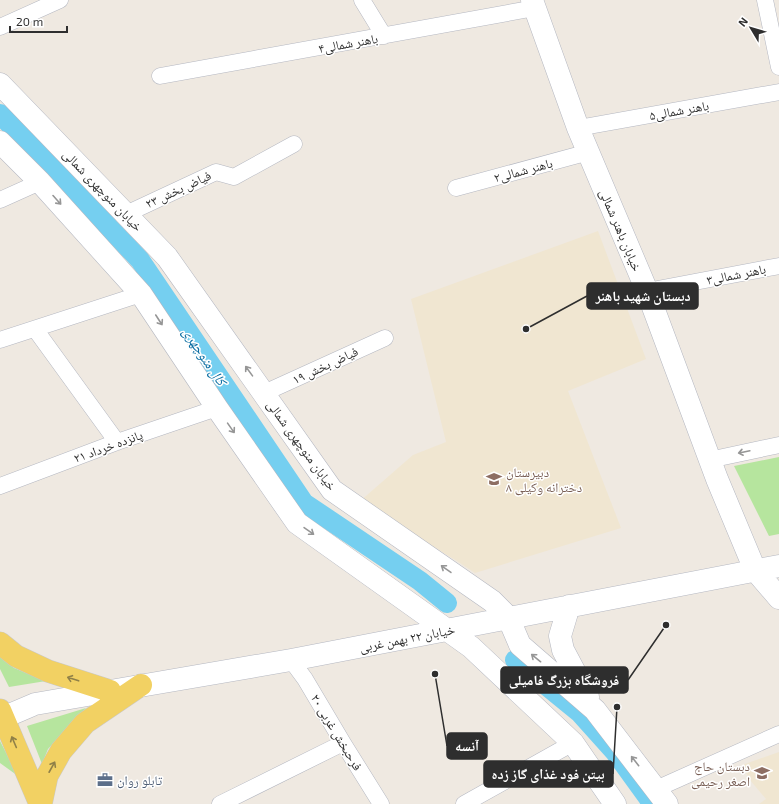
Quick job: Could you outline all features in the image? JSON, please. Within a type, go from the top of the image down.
[{"type":"main road","points":[[0,643],[16,656],[48,671],[110,691]]},
{"type":"main road","points":[[40,804],[47,776],[61,751],[85,723],[141,685]]},
{"type":"main road","points":[[1,712],[40,804]]},
{"type":"street","points":[[0,27],[60,0]]},
{"type":"street","points":[[362,0],[384,36]]},
{"type":"street","points":[[765,0],[779,67]]},
{"type":"street","name":"باهنر شمالی۴","points":[[160,76],[384,36],[534,4]]},
{"type":"street","name":"خیابان باهنر شمالی","points":[[534,4],[578,128],[647,290],[709,460],[755,570],[779,598]]},
{"type":"street","name":"خیابان منوچهری شمالی","points":[[0,84],[167,257],[332,490],[492,601],[508,617],[520,645],[595,710],[661,796]]},
{"type":"street","name":"باهنر شمالی۵","points":[[578,128],[779,92]]},
{"type":"street","points":[[0,142],[40,182],[142,294],[217,408],[297,523],[448,630],[483,657],[573,743],[615,804]]},
{"type":"street","name":"فیاض بخش ۲۳","points":[[126,214],[216,172],[234,177],[294,144]]},
{"type":"street","name":"باهنر شمالی۲","points":[[456,188],[589,152]]},
{"type":"street","points":[[0,200],[40,182]]},
{"type":"street","name":"باهنر شمالی۳","points":[[647,290],[779,266]]},
{"type":"street","points":[[0,340],[142,294]]},
{"type":"street","points":[[34,329],[117,442]]},
{"type":"street","name":"فیاض بخش ۱۹","points":[[264,393],[385,338]]},
{"type":"street","name":"پانزده خرداد ۲۱","points":[[0,486],[117,442],[217,408]]},
{"type":"street","points":[[709,460],[779,445]]},
{"type":"street","name":"خیابان ۲۲ بهمن غربی","points":[[1,712],[35,704],[291,660],[779,566]]},
{"type":"street","points":[[569,606],[560,636],[563,650],[595,710]]},
{"type":"street","name":"فرحبخش غربی ۲۰","points":[[291,660],[305,679],[381,804]]},
{"type":"street","points":[[661,796],[779,734]]},
{"type":"street","points":[[220,804],[343,743]]},
{"type":"street","points":[[464,804],[573,743]]},
{"type":"shaded area","points":[[598,231],[646,359],[568,391],[621,528],[475,573],[359,502],[413,455],[446,442],[411,299]]},
{"type":"shaded area","name":"دبستان حاج اصغر رحیمی","points":[[779,752],[779,804],[759,804],[766,799],[750,780],[742,765]]},
{"type":"green space","points":[[779,457],[779,534],[769,536],[734,466]]},
{"type":"green space","points":[[0,657],[14,668],[46,681],[9,687],[0,669]]},
{"type":"green space","points":[[86,708],[48,749],[42,764],[27,726]]},
{"type":"green space","points":[[0,741],[18,776],[0,763]]},
{"type":"waterway","name":"کال منوچهری","points":[[0,114],[140,260],[304,503],[420,581],[447,603]]},
{"type":"waterway","name":"کال منوچهری","points":[[515,660],[580,713],[615,752],[652,804]]},
{"type":"place","name":"دبستان شهید باهنر","points":[[526,329]]},
{"type":"place","name":"دبیرستان دخترانه وکیلی ۸","points":[[494,479]]},
{"type":"place","name":"فروشگاه بزرگ فامیلی","points":[[666,625]]},
{"type":"place","name":"آنسه","points":[[435,674]]},
{"type":"place","name":"بیتن فود غذای گاز زده","points":[[617,707]]},
{"type":"place","name":"دبستان حاج اصغر رحیمی","points":[[762,773]]},
{"type":"place","name":"تابلو روان","points":[[105,780]]}]
